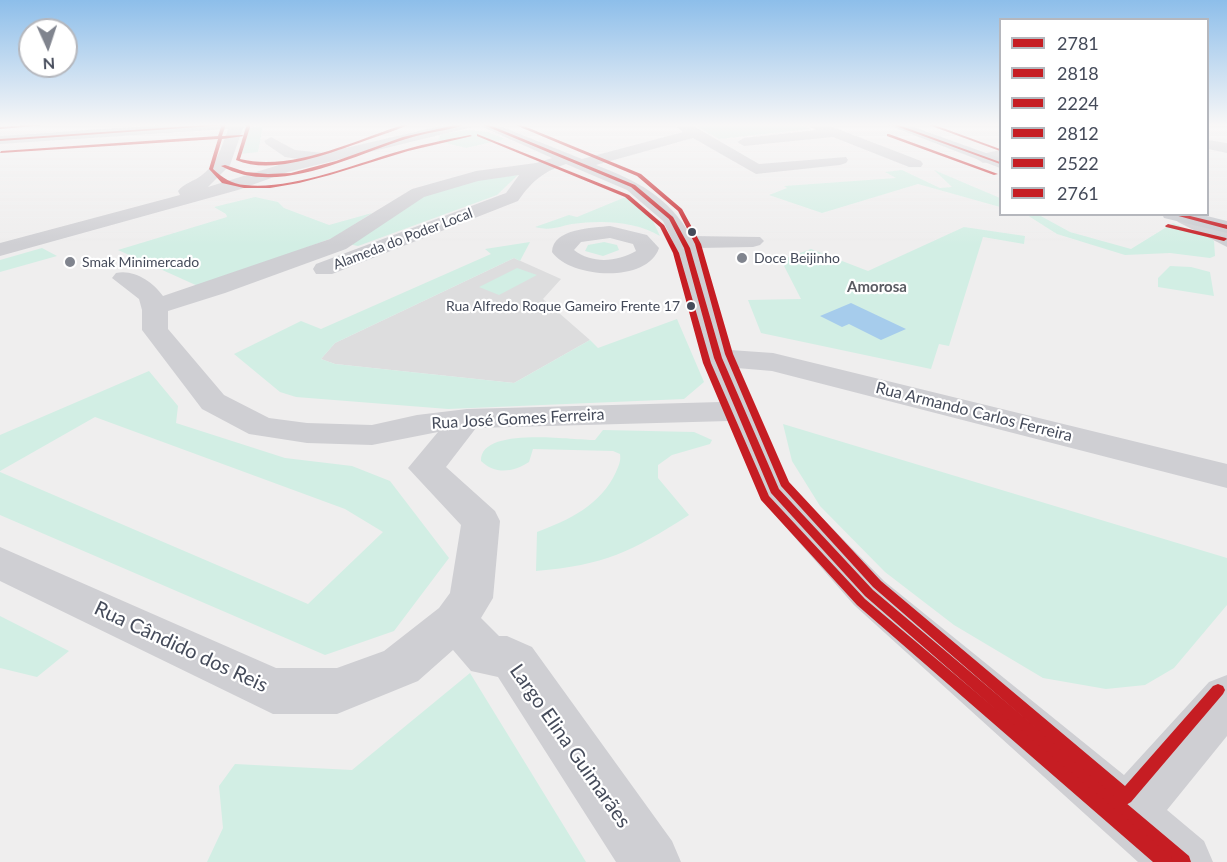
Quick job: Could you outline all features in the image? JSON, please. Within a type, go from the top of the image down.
[{"type":"main road","points":[[1178,216],[1227,227]]},
{"type":"street","points":[[174,196],[210,180],[222,164]]},
{"type":"street","points":[[227,164],[234,174],[263,175]]},
{"type":"street","points":[[263,175],[266,164]]},
{"type":"street","points":[[0,250],[301,164]]},
{"type":"street","points":[[0,242],[174,196],[320,164]]},
{"type":"street","name":"Alameda do Poder Local","points":[[157,306],[217,288],[338,244],[418,193],[476,176],[558,164]]},
{"type":"street","points":[[582,164],[633,186],[671,218],[686,245],[718,358],[775,491],[869,593],[1183,862]]},
{"type":"street","points":[[724,164],[734,173],[801,164]]},
{"type":"street","name":"Alameda do Poder Local","points":[[217,288],[327,269],[512,197],[523,181],[538,168]]},
{"type":"street","points":[[1178,216],[1221,235],[1227,241]]},
{"type":"street","points":[[648,248],[753,240]]},
{"type":"street","points":[[124,278],[144,289],[157,306]]},
{"type":"street","name":"Rua José Gomes Ferreira","points":[[157,306],[155,330],[213,402],[261,427],[372,435],[417,425],[467,419],[740,411]]},
{"type":"street","name":"Rua Armando Carlos Ferreira","points":[[718,358],[773,362],[1227,476]]},
{"type":"street","points":[[426,468],[467,419]]},
{"type":"street","name":"Rua Cândido dos Reis","points":[[0,563],[273,691],[337,692],[401,666],[455,621],[471,598],[481,521],[426,468],[372,435]]},
{"type":"street","name":"Largo Elina Guimarães","points":[[455,621],[488,656],[507,657],[515,662],[651,862]]},
{"type":"street","points":[[1127,814],[1227,698]]},
{"type":"shaded area","points":[[514,258],[561,279],[543,299],[590,340],[514,383],[335,364],[321,359],[335,343]]},
{"type":"green space","points":[[902,170],[940,188],[952,187],[934,170],[999,198],[999,207],[918,184],[822,213],[769,195],[787,188],[784,186],[896,178],[885,172]]},
{"type":"green space","points":[[518,175],[497,195],[358,246],[348,244],[423,195],[484,177]]},
{"type":"green space","points":[[628,196],[651,217],[660,236],[640,227],[606,222],[572,224],[549,229],[535,227],[569,215],[577,217]]},
{"type":"green space","points":[[255,197],[278,202],[284,208],[329,225],[372,213],[335,237],[200,287],[118,250],[227,217],[214,207]]},
{"type":"green space","points":[[1029,216],[1041,216],[1070,232],[1131,249],[1173,223],[1211,238],[1214,241],[1215,256],[1210,258],[1170,253],[1125,255],[1057,234]]},
{"type":"green space","points":[[964,227],[1025,236],[1024,244],[983,237],[949,346],[939,344],[931,369],[761,333],[748,300],[801,299],[781,260],[811,249],[868,271]]},
{"type":"green space","points":[[530,242],[520,261],[514,258],[335,343],[321,359],[335,364],[514,383],[590,340],[598,348],[677,319],[704,382],[684,399],[448,409],[296,397],[280,392],[234,354],[301,321],[321,329],[491,254],[485,249]]},
{"type":"green space","points":[[604,242],[617,245],[619,250],[603,256],[585,251],[588,245]]},
{"type":"green space","points":[[42,248],[57,256],[0,272],[0,260]]},
{"type":"green space","points":[[1170,266],[1191,267],[1210,272],[1214,296],[1158,287],[1158,278]]},
{"type":"green space","points":[[517,268],[537,275],[499,295],[479,287]]},
{"type":"green space","points":[[149,371],[178,406],[176,423],[285,458],[352,466],[390,481],[449,558],[394,631],[325,655],[0,515],[0,472],[308,604],[383,532],[345,509],[95,417],[0,471],[0,435]]},
{"type":"green space","points":[[783,424],[1227,558],[1227,605],[1174,668],[1145,685],[1106,689],[1043,678],[954,625],[885,572],[820,506],[792,461]]},
{"type":"green space","points":[[603,430],[694,432],[712,440],[710,444],[672,455],[658,465],[658,478],[689,515],[650,539],[617,555],[581,565],[536,571],[537,532],[583,510],[602,494],[616,472],[620,454],[613,451],[533,449],[529,462],[511,470],[498,470],[481,461],[485,450],[495,443],[528,437],[595,440]]},
{"type":"green space","points":[[0,616],[69,651],[37,677],[0,668]]},
{"type":"green space","points":[[470,673],[586,862],[207,862],[223,828],[219,786],[235,764],[352,770]]},
{"type":"water","points":[[851,303],[906,329],[881,340],[849,324],[842,327],[820,316]]},
{"type":"transit line","name":"2818","points":[[212,164],[211,169],[224,182],[244,187],[299,182],[361,164]]},
{"type":"transit line","name":"2781","points":[[223,166],[245,174],[268,176],[291,174],[330,164]]},
{"type":"transit line","name":"2818","points":[[549,164],[627,196],[662,226],[676,253],[707,363],[765,498],[861,602],[1165,862]]},
{"type":"transit line","name":"2781","points":[[580,164],[633,186],[671,218],[687,248],[718,358],[775,491],[869,593],[1183,862]]},
{"type":"transit line","name":"2224","points":[[613,164],[639,175],[680,210],[698,244],[729,354],[785,484],[877,584],[1126,797],[1218,690]]},
{"type":"transit line","name":"2522","points":[[969,164],[996,174]]},
{"type":"transit line","name":"2812","points":[[1181,216],[1227,227]]},
{"type":"transit line","name":"2522","points":[[1168,226],[1224,239]]},
{"type":"place","name":"Doce Beijinho","points":[[742,258]]},
{"type":"place","name":"Smak Minimercado","points":[[70,262]]},
{"type":"place","name":"Rua Alfredo Roque Gameiro Frente 17","points":[[691,306]]},
{"type":"district","name":"Amorosa","points":[[877,287]]}]
